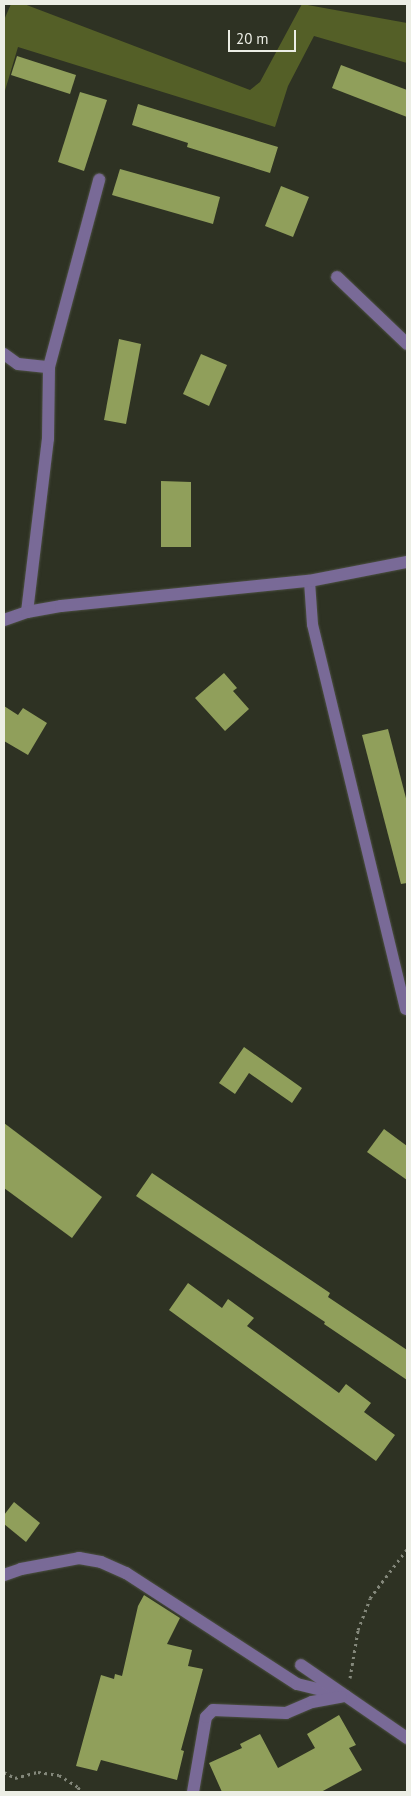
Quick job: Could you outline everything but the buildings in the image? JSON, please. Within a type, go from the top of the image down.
[{"type":"street","points":[[27,612],[48,439],[49,367],[98,180]]},
{"type":"street","points":[[337,277],[407,344]]},
{"type":"street","points":[[4,354],[18,364],[49,367]]},
{"type":"street","points":[[4,620],[27,612],[62,606],[309,581],[407,562]]},
{"type":"street","points":[[4,1575],[20,1569],[79,1558],[101,1562],[126,1573],[297,1684],[346,1696]]},
{"type":"street","points":[[301,1665],[407,1738]]},
{"type":"street","points":[[193,1792],[206,1717],[214,1710],[286,1714],[312,1702],[346,1696]]},
{"type":"lane","points":[[309,581],[312,624],[405,1010]]},
{"type":"path","points":[[346,1696],[358,1630],[370,1598],[407,1549]]},
{"type":"path","points":[[4,1772],[15,1778],[38,1772],[59,1775],[78,1787],[81,1792]]},
{"type":"green space","points":[[11,4],[24,4],[250,90],[260,82],[302,4],[407,23],[407,63],[314,36],[288,86],[275,127],[18,47],[4,94],[4,20]]}]
